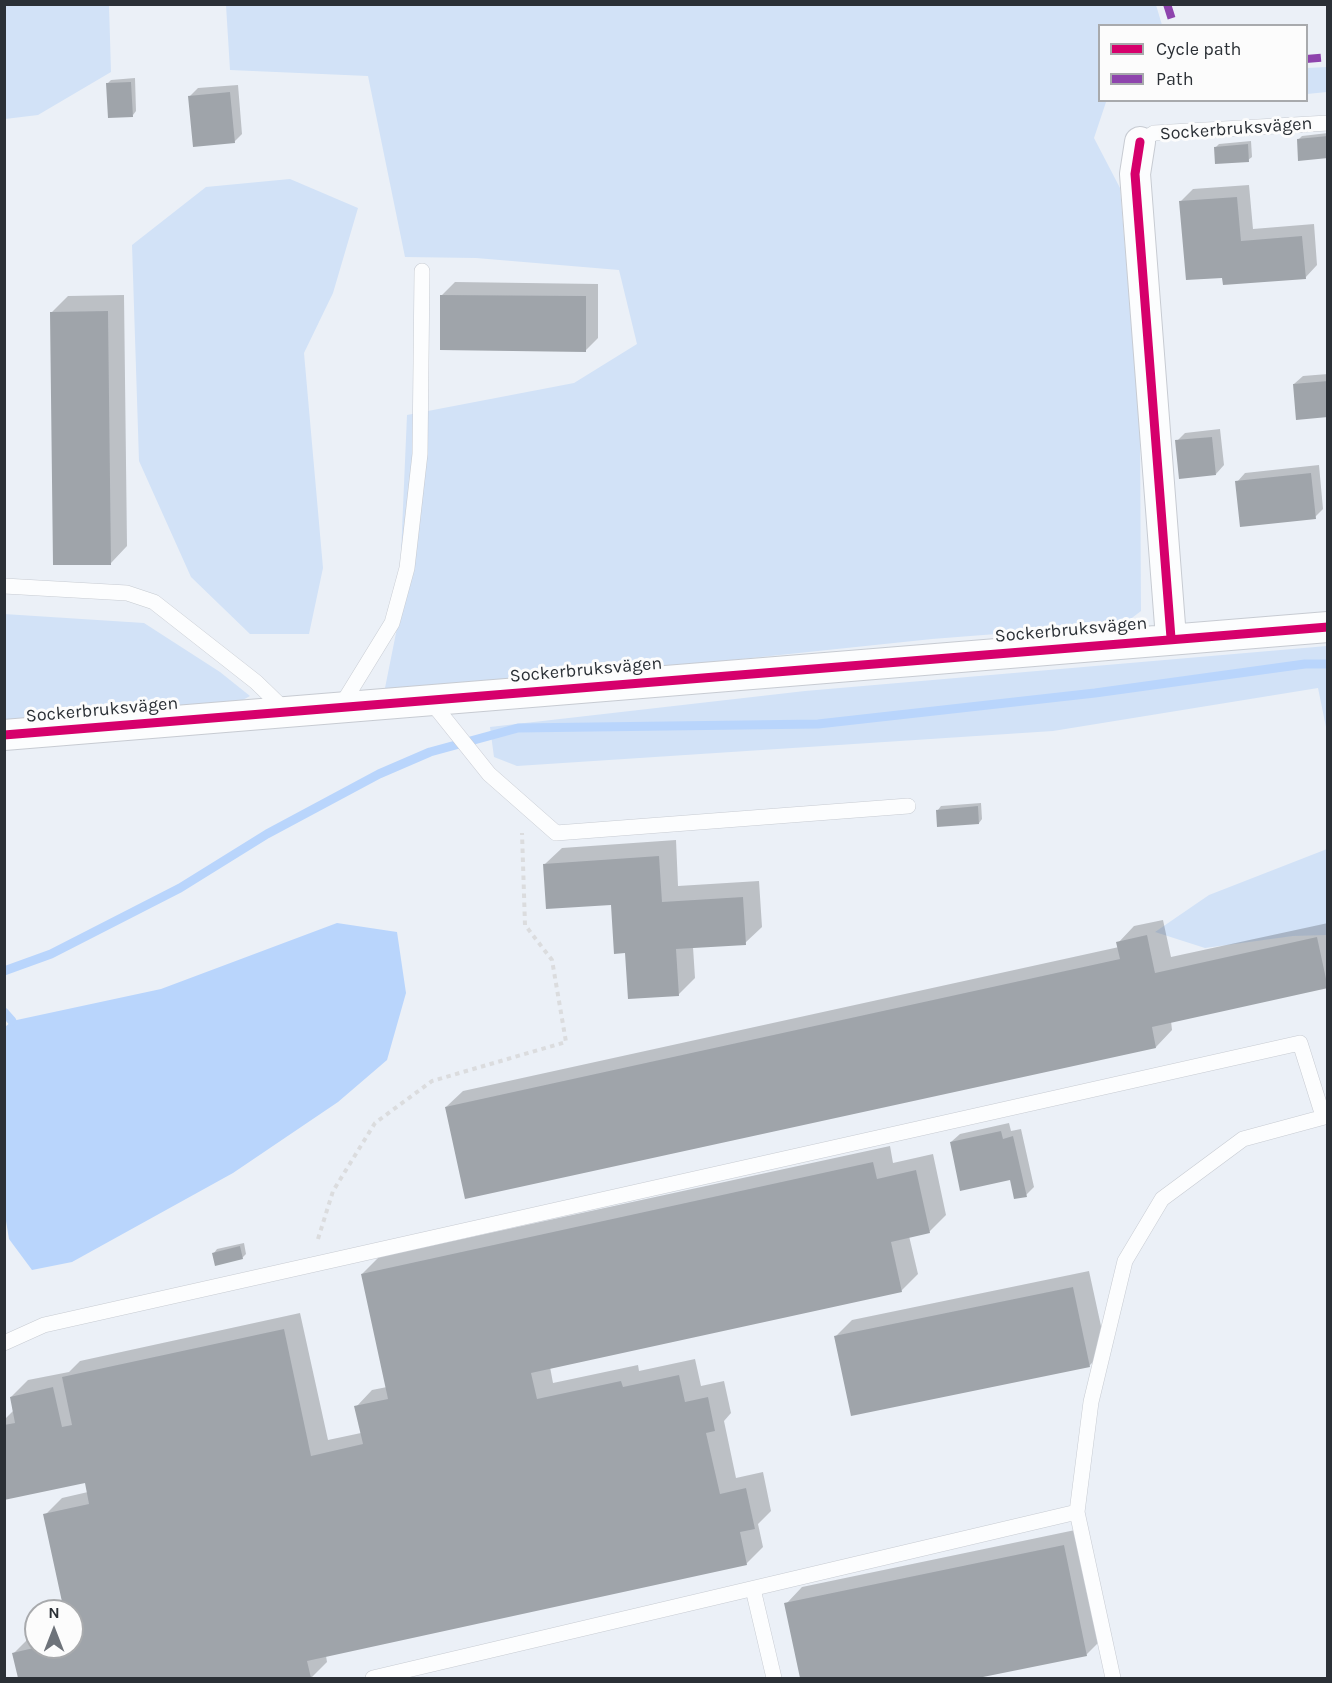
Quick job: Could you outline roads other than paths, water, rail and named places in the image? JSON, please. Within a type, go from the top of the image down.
[{"type":"street","name":"Sockerbruksvägen","points":[[1140,142],[1135,174],[1171,638]]},
{"type":"street","name":"Sockerbruksvägen","points":[[4,735],[1171,638],[1328,627]]},
{"type":"lane","name":"Sockerbruksvägen","points":[[1140,142],[1154,133],[1328,123]]},
{"type":"lane","points":[[341,706],[392,623],[407,568],[420,454],[422,271]]},
{"type":"lane","points":[[4,586],[127,593],[154,602],[256,682],[286,711]]},
{"type":"lane","points":[[429,699],[489,774],[556,833],[908,806]]},
{"type":"lane","points":[[4,1343],[44,1325],[1300,1043],[1325,1116],[1243,1139],[1162,1199],[1125,1261],[1091,1402],[1077,1512],[1113,1678]]},
{"type":"lane","points":[[373,1678],[1077,1512]]},
{"type":"lane","points":[[753,1589],[774,1678]]},
{"type":"water","points":[[337,923],[397,932],[406,993],[387,1060],[338,1102],[233,1173],[72,1262],[32,1270],[9,1239],[5,1215],[5,1027],[12,1021],[161,989]]},
{"type":"waterway","points":[[4,971],[51,954],[180,888],[267,834],[379,774],[430,752],[518,728],[818,724],[1095,693],[1305,664],[1328,664]]},
{"type":"waterway","points":[[4,1012],[12,1021]]}]
